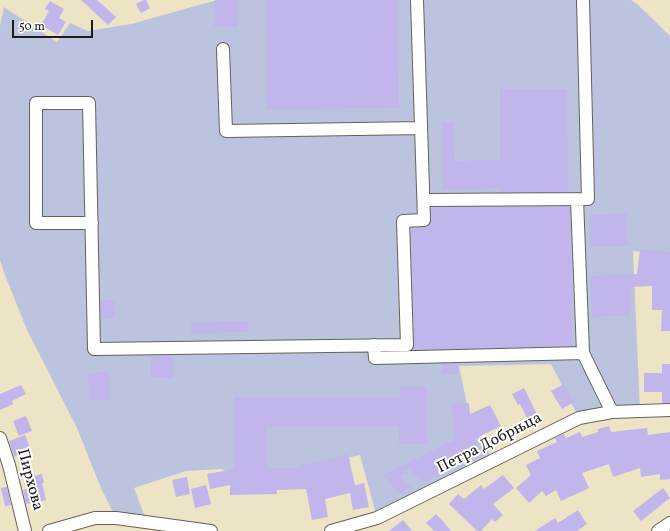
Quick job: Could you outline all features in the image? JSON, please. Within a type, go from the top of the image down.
[{"type":"street","points":[[92,223],[36,223],[36,103],[89,103],[92,223],[94,349],[407,345],[403,221],[424,220],[417,0]]},
{"type":"street","points":[[424,200],[588,199],[583,0]]},
{"type":"street","points":[[223,49],[226,130],[421,128]]},
{"type":"street","points":[[577,199],[583,354],[612,412]]},
{"type":"street","points":[[374,345],[375,358],[583,354]]},
{"type":"street","name":"Петра Добрњца","points":[[331,531],[378,518],[579,418],[612,412],[670,410]]},
{"type":"street","name":"Пирхова","points":[[0,438],[11,471],[25,531]]},
{"type":"street","points":[[49,531],[95,518],[116,518],[211,531]]},
{"type":"street","points":[[658,531],[670,523]]},
{"type":"shaded area","points":[[217,0],[631,0],[670,36],[670,255],[633,251],[640,411],[579,418],[551,364],[459,366],[468,409],[475,431],[494,460],[377,518],[360,455],[290,471],[233,474],[221,469],[186,471],[134,488],[147,522],[116,518],[101,488],[77,428],[27,330],[0,260],[0,26],[4,7],[57,42],[70,23],[88,31],[131,24]]},
{"type":"building","points":[[81,0],[97,0],[116,17],[108,25]]},
{"type":"building","points":[[146,0],[150,8],[141,13],[136,4]]},
{"type":"building","points":[[215,0],[238,0],[238,27],[214,26]]},
{"type":"building","points":[[266,0],[398,0],[399,108],[267,109]]},
{"type":"building","points":[[50,1],[64,9],[59,18],[66,22],[58,35],[41,25],[49,11],[45,9]]},
{"type":"building","points":[[500,89],[567,89],[568,192],[500,192],[500,188],[443,190],[442,123],[454,123],[455,161],[500,160]]},
{"type":"building","points":[[431,207],[570,207],[573,346],[413,350],[411,228],[427,227],[431,220]]},
{"type":"building","points":[[626,213],[628,246],[591,247],[589,215]]},
{"type":"building","points":[[640,249],[670,252],[670,331],[661,331],[662,310],[652,310],[652,286],[629,287],[630,315],[592,317],[590,276],[637,274]]},
{"type":"building","points":[[101,300],[115,300],[115,318],[101,318]]},
{"type":"building","points":[[248,321],[248,332],[191,333],[191,323]]},
{"type":"building","points":[[151,356],[173,356],[173,378],[151,378]]},
{"type":"building","points":[[442,364],[458,364],[458,374],[442,374]]},
{"type":"building","points":[[662,364],[670,364],[670,403],[662,403],[662,392],[644,392],[644,373],[662,373]]},
{"type":"building","points":[[109,372],[109,400],[89,400],[88,373]]},
{"type":"building","points":[[564,384],[574,402],[562,409],[551,391]]},
{"type":"building","points":[[21,385],[26,394],[12,401],[13,404],[0,410],[0,394]]},
{"type":"building","points":[[400,387],[427,387],[427,444],[399,444],[399,427],[267,427],[267,468],[301,468],[300,466],[348,454],[355,485],[364,483],[369,507],[353,510],[350,493],[325,499],[328,517],[312,520],[306,489],[277,490],[277,494],[230,495],[230,485],[210,489],[207,474],[234,469],[234,397],[400,397]]},
{"type":"building","points":[[524,388],[541,422],[531,426],[520,404],[518,405],[512,394]]},
{"type":"building","points":[[469,403],[470,414],[490,405],[501,426],[474,439],[481,454],[424,482],[409,469],[401,477],[412,488],[400,494],[382,475],[454,440],[452,404]]},
{"type":"building","points":[[26,416],[32,431],[19,436],[13,421]]},
{"type":"building","points":[[609,426],[611,432],[647,428],[648,435],[670,432],[670,479],[660,480],[660,474],[641,477],[640,468],[613,477],[609,464],[582,473],[589,488],[561,501],[556,490],[546,496],[542,491],[529,503],[516,488],[531,475],[526,465],[540,458],[537,451],[557,442],[555,438],[564,434],[566,438],[580,432],[582,437],[598,432],[598,429]]},
{"type":"building","points":[[25,435],[31,450],[14,457],[9,441]]},
{"type":"building","points":[[42,474],[44,483],[42,483],[46,500],[26,504],[23,490],[32,487],[30,477]]},
{"type":"building","points":[[503,475],[514,488],[493,504],[503,515],[495,522],[492,519],[481,531],[477,531],[449,504],[458,494],[464,499],[481,485],[484,489]]},
{"type":"building","points":[[187,477],[190,494],[176,497],[172,480]]},
{"type":"building","points":[[206,485],[211,504],[195,508],[191,489]]},
{"type":"building","points":[[7,487],[11,505],[5,506],[1,488]]},
{"type":"building","points":[[663,488],[670,498],[641,521],[633,511]]},
{"type":"building","points":[[578,510],[587,524],[577,531],[535,531],[555,518],[558,523]]},
{"type":"building","points":[[436,514],[451,531],[434,531],[426,523]]},
{"type":"building","points":[[403,520],[412,531],[389,531]]}]
